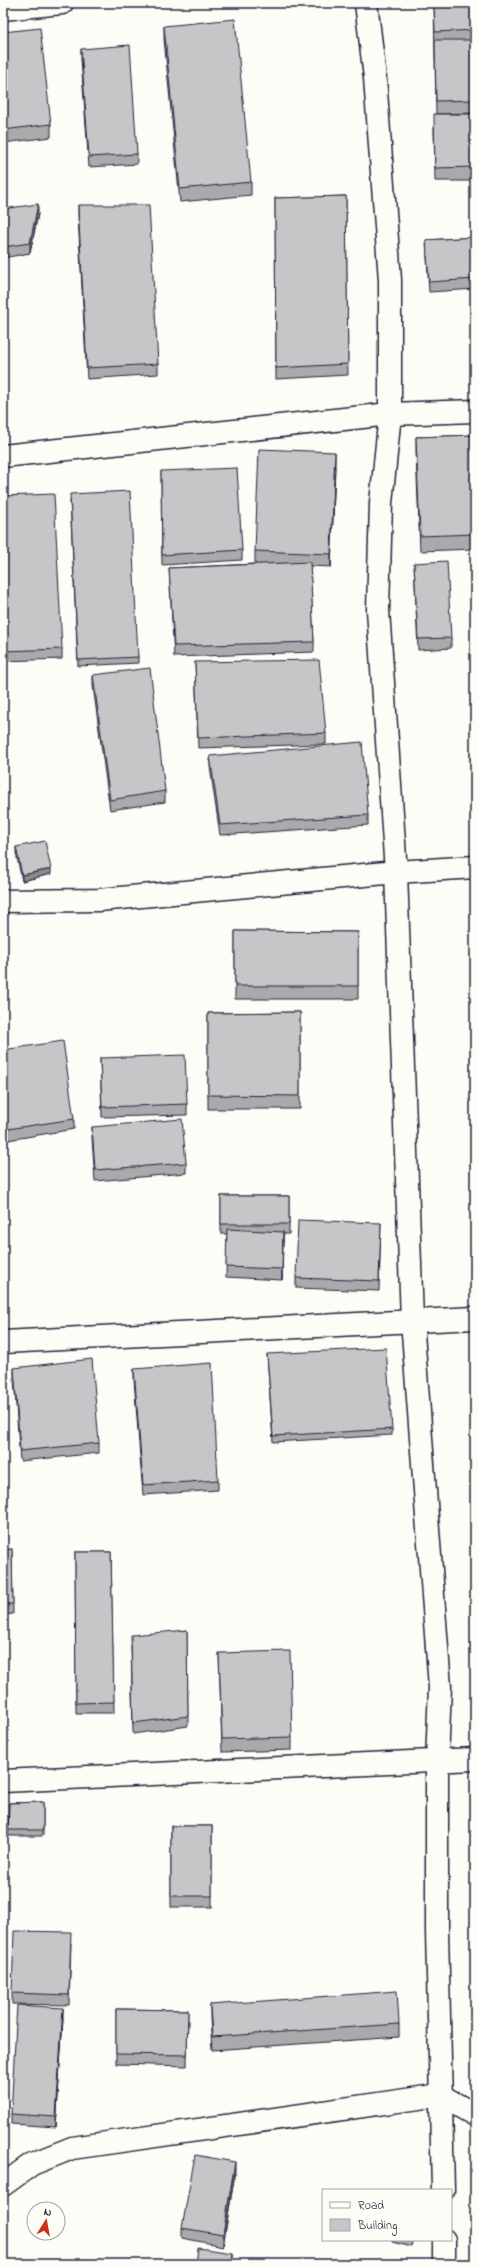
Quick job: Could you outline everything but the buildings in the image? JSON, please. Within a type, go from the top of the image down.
[{"type":"street","points":[[3,9],[62,3]]},
{"type":"street","points":[[366,3],[376,78],[390,280],[390,414],[382,503],[378,610],[396,872],[412,1320],[440,1687],[437,1761],[436,1931],[443,2189]]},
{"type":"street","points":[[3,456],[390,414],[475,411]]},
{"type":"street","points":[[3,901],[99,900],[396,872],[475,867]]},
{"type":"street","points":[[3,1342],[412,1320],[475,1318]]},
{"type":"street","points":[[3,1781],[475,1759]]},
{"type":"street","points":[[3,2185],[32,2164],[72,2148],[440,2095],[475,2115]]},
{"type":"street","points":[[444,2241],[444,2264]]}]
